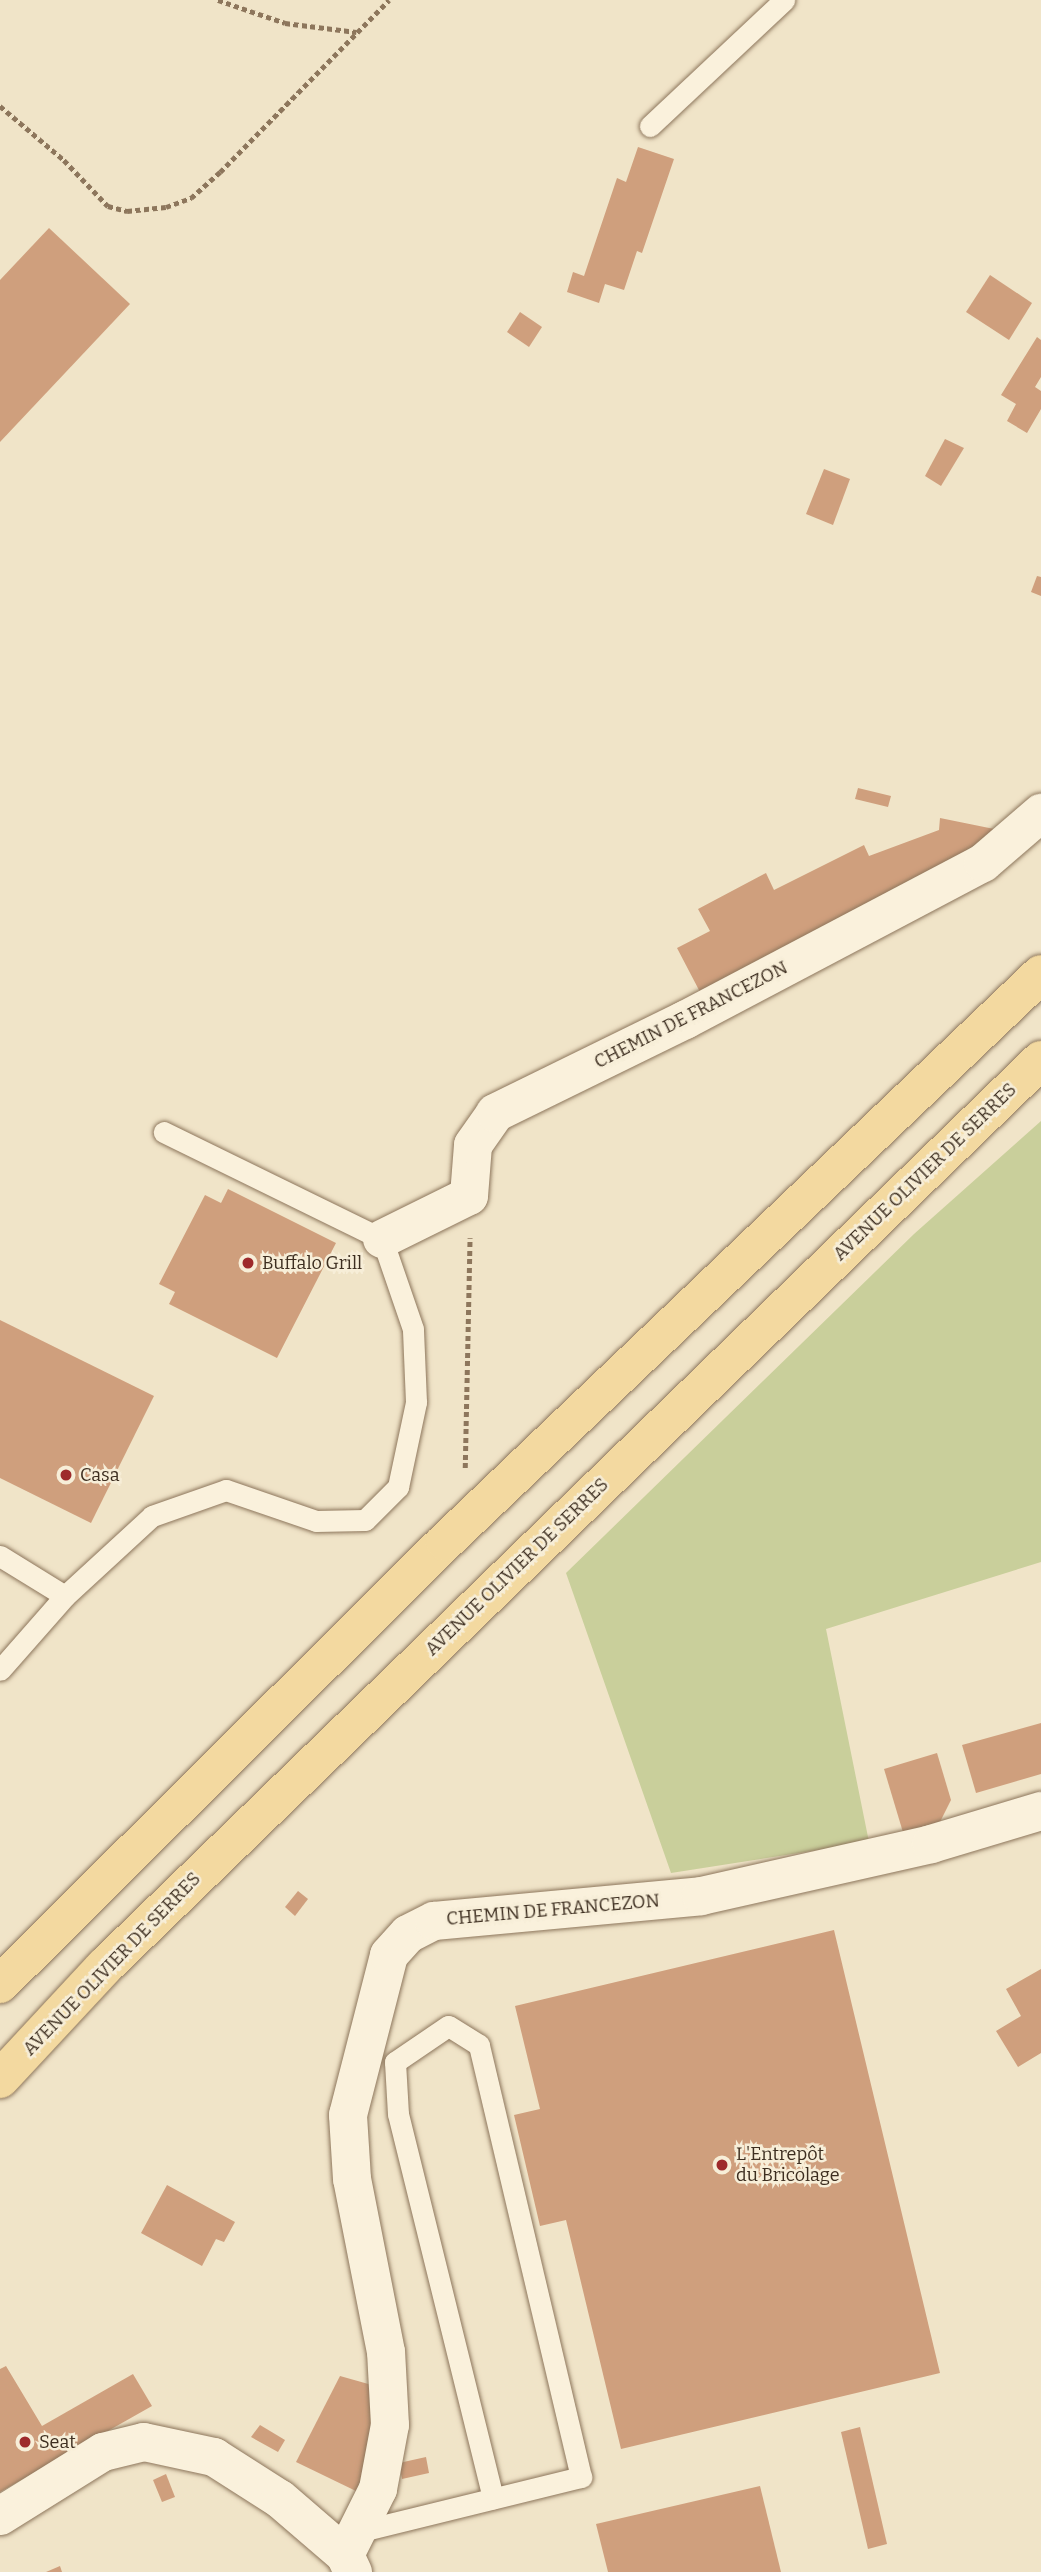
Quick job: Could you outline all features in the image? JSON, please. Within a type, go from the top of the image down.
[{"type":"main road","points":[[0,1984],[445,1542],[1041,974]]},
{"type":"main road","name":"AVENUE OLIVIER DE SERRES","points":[[0,2079],[104,1967],[1041,1060]]},
{"type":"street","name":"CHEMIN DE FRANCEZON","points":[[469,1196],[473,1145],[495,1113],[685,1020],[983,863],[1041,813]]},
{"type":"street","points":[[382,1240],[469,1196]]},
{"type":"street","name":"CHEMIN DE FRANCEZON","points":[[345,2558],[378,2489],[390,2425],[386,2352],[352,2179],[348,2115],[389,1955],[408,1934],[434,1921],[701,1896],[931,1844],[1041,1811]]},
{"type":"street","points":[[0,2516],[103,2452],[144,2442],[214,2457],[280,2499],[345,2558]]},
{"type":"lane","points":[[650,126],[784,0]]},
{"type":"lane","points":[[0,1670],[65,1596],[152,1516],[226,1490],[316,1521],[365,1520],[398,1487],[416,1402],[413,1329],[382,1240],[164,1132]]},
{"type":"lane","points":[[0,1556],[65,1596]]},
{"type":"lane","points":[[345,2558],[493,2498],[581,2477],[479,2045],[448,2026],[395,2062],[398,2114],[493,2498]]},
{"type":"path","points":[[218,0],[285,23],[357,32]]},
{"type":"path","points":[[0,106],[64,160],[108,206],[127,211],[166,207],[191,198],[220,172],[389,0]]},
{"type":"path","points":[[465,1477],[469,1196]]},
{"type":"green space","points":[[1041,1121],[1041,1562],[826,1629],[869,1842],[671,1873],[566,1573],[914,1234]]},
{"type":"building","points":[[638,147],[674,159],[642,253],[637,251],[624,290],[605,284],[599,303],[567,292],[573,272],[584,276],[617,178],[626,182]]},
{"type":"building","points":[[49,228],[130,304],[0,442],[0,280]]},
{"type":"building","points":[[990,275],[1032,303],[1009,340],[966,312]]},
{"type":"building","points":[[520,312],[542,327],[529,347],[507,332]]},
{"type":"building","points":[[1037,337],[1041,340],[1041,377],[1035,387],[1041,391],[1041,409],[1027,433],[1007,421],[1016,404],[1001,395]]},
{"type":"building","points":[[945,439],[964,448],[941,486],[925,476]]},
{"type":"building","points":[[824,469],[850,479],[833,525],[806,514]]},
{"type":"building","points":[[1037,576],[1041,577],[1041,596],[1031,592]]},
{"type":"building","points":[[858,788],[891,796],[888,807],[855,799]]},
{"type":"building","points":[[940,818],[999,830],[937,869],[700,992],[677,948],[710,931],[698,909],[766,873],[774,890],[864,845],[869,856],[939,830]]},
{"type":"building","name":"Buffalo Grill","points":[[228,1189],[336,1243],[277,1358],[169,1304],[175,1292],[159,1284],[205,1195],[221,1203]]},
{"type":"building","points":[[0,1320],[154,1396],[91,1523],[0,1478]]},
{"type":"building","points":[[1041,1723],[1041,1774],[976,1793],[962,1745]]},
{"type":"building","points":[[937,1753],[951,1800],[935,1832],[905,1839],[884,1769]]},
{"type":"building","points":[[298,1891],[308,1899],[295,1916],[285,1907]]},
{"type":"building","name":"L'Entrepôt du Bricolage","points":[[834,1930],[940,2373],[621,2449],[566,2220],[540,2226],[514,2115],[540,2109],[515,2006]]},
{"type":"building","points":[[1041,1969],[1041,2053],[1018,2067],[996,2031],[1021,2016],[1006,1989]]},
{"type":"building","points":[[167,2185],[235,2222],[224,2242],[216,2239],[202,2266],[141,2233]]},
{"type":"building","points":[[6,2366],[42,2426],[133,2374],[152,2406],[0,2492],[0,2369]]},
{"type":"building","points":[[340,2376],[379,2387],[358,2492],[296,2462]]},
{"type":"building","points":[[260,2425],[285,2440],[278,2452],[251,2437]]},
{"type":"building","points":[[860,2427],[887,2544],[868,2549],[841,2432]]},
{"type":"building","points":[[426,2457],[429,2473],[402,2479],[399,2463]]},
{"type":"building","points":[[166,2474],[175,2497],[162,2502],[153,2480]]},
{"type":"building","points":[[760,2486],[781,2572],[608,2572],[596,2524]]},
{"type":"building","points":[[60,2566],[62,2572],[46,2572]]},
{"type":"place","name":"Buffalo Grill","points":[[248,1263]]},
{"type":"place","name":"Casa","points":[[66,1475]]},
{"type":"place","name":"L'Entrepôt du Bricolage","points":[[722,2165]]},
{"type":"place","name":"Seat","points":[[25,2442]]}]
